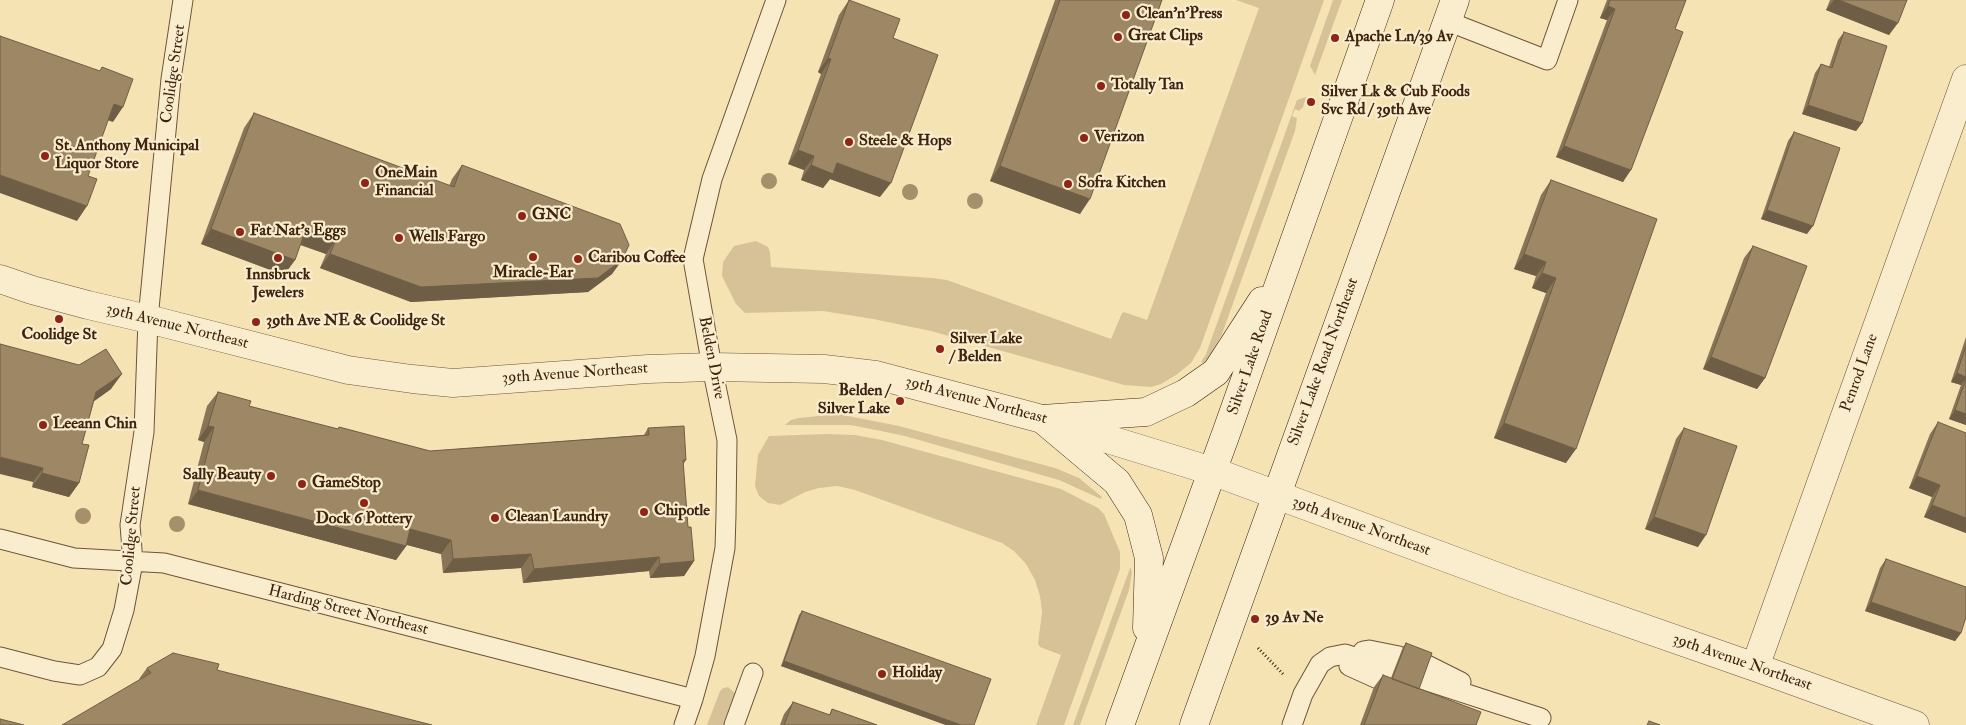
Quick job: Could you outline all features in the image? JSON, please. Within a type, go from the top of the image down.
[{"type":"street","name":"Silver Lake Road","points":[[1120,725],[1380,0]]},
{"type":"street","name":"Silver Lake Road Northeast","points":[[1194,725],[1451,11]]},
{"type":"street","name":"Penrod Lane","points":[[1755,667],[1966,79]]},
{"type":"street","points":[[1042,419],[1146,412],[1186,393],[1216,372],[1287,262]]},
{"type":"street","name":"39th Avenue Northeast","points":[[0,279],[51,295],[348,370],[454,383],[648,369],[712,367],[824,369],[876,375],[1042,419],[1212,471],[1517,584],[1915,725]]},
{"type":"street","points":[[1042,419],[1117,482],[1138,514],[1149,558],[1147,652]]},
{"type":"lane","name":"Coolidge Street","points":[[0,657],[54,671],[80,675],[98,666],[112,649],[124,610],[133,562],[130,525],[144,432],[148,318],[171,79],[183,0]]},
{"type":"lane","name":"Belden Drive","points":[[684,725],[705,656],[725,548],[727,440],[693,259],[712,179],[776,0]]},
{"type":"lane","points":[[1451,11],[1547,60],[1568,0]]},
{"type":"lane","name":"Harding Street Northeast","points":[[0,539],[74,558],[164,563],[693,699]]},
{"type":"lane","points":[[1292,725],[1303,694],[1320,664],[1338,656],[1394,670]]},
{"type":"lane","points":[[734,725],[753,673]]},
{"type":"lane","points":[[1421,679],[1541,718]]},
{"type":"path","points":[[1258,648],[1303,694]]},
{"type":"shaded area","points":[[1236,0],[1324,0],[1200,348],[1191,363],[1176,375],[1161,384],[1151,387],[1124,385],[931,331],[823,311],[745,313],[736,304],[722,276],[723,262],[734,246],[756,241],[768,247],[771,267],[947,280],[1111,339],[1122,313],[1124,312],[1147,320],[1259,8]]},
{"type":"shaded area","points":[[1333,0],[1342,0],[1315,75],[1310,66]]},
{"type":"shaded area","points":[[1306,97],[1303,107],[1299,111],[1295,109],[1292,116],[1297,118],[1295,131],[1222,334],[1209,357],[1204,363],[1201,362],[1206,354],[1297,100]]},
{"type":"shaded area","points":[[838,414],[899,426],[1055,468],[1079,478],[1102,497],[1101,499],[1059,480],[905,436],[850,425],[785,425],[791,420],[799,418]]},
{"type":"shaded area","points":[[855,435],[882,440],[1061,489],[1098,508],[1104,514],[1120,552],[1120,569],[1064,725],[1036,725],[1061,655],[1040,647],[1038,644],[1042,612],[1040,596],[1035,580],[1026,564],[1014,551],[1002,543],[855,490],[837,486],[805,492],[780,505],[768,503],[759,496],[755,486],[758,455],[769,436]]},
{"type":"shaded area","points":[[1130,568],[1132,573],[1129,590],[1080,725],[1073,725]]},
{"type":"shaded area","points":[[728,687],[735,693],[736,698],[726,725],[707,725],[720,691]]},
{"type":"building","points":[[849,0],[900,19],[893,38],[938,55],[891,183],[837,163],[833,174],[811,165],[814,156],[798,150],[831,59],[828,58]]},
{"type":"building","points":[[1060,0],[1162,0],[1090,199],[1000,166]]},
{"type":"building","points":[[1610,0],[1686,0],[1675,29],[1683,32],[1631,170],[1564,146],[1615,9],[1608,6]]},
{"type":"building","points":[[1839,0],[1907,0],[1898,23]]},
{"type":"building","points":[[1844,32],[1887,46],[1862,123],[1808,105],[1821,64],[1832,68]]},
{"type":"building","name":"St. Anthony Municipal Liquor Store","points":[[0,36],[100,71],[102,67],[133,79],[123,107],[114,104],[88,176],[97,179],[87,206],[0,175]]},
{"type":"building","points":[[254,113],[454,187],[462,165],[620,224],[629,245],[622,260],[598,278],[421,287],[330,254],[336,240],[306,229],[295,260],[211,229]]},
{"type":"building","points":[[1794,132],[1840,148],[1813,226],[1767,210]]},
{"type":"building","points":[[1551,180],[1657,219],[1576,449],[1504,423],[1556,278],[1542,273],[1546,262],[1524,254]]},
{"type":"building","points":[[1753,246],[1807,266],[1765,378],[1711,357]]},
{"type":"building","points":[[0,344],[79,365],[106,349],[122,374],[96,392],[82,444],[89,445],[79,483],[42,473],[43,468],[0,457]]},
{"type":"building","points":[[1966,346],[1966,377],[1957,373]]},
{"type":"building","points":[[1966,379],[1966,414],[1955,410]]},
{"type":"building","points":[[218,392],[251,401],[249,406],[430,451],[649,435],[648,428],[684,426],[686,460],[683,460],[688,527],[691,527],[694,561],[660,564],[659,557],[534,569],[531,554],[453,559],[451,540],[410,529],[406,546],[198,490],[214,427],[208,426]]},
{"type":"building","points":[[1938,422],[1966,433],[1966,518],[1932,505],[1940,485],[1917,476]]},
{"type":"building","points":[[1684,428],[1737,446],[1706,535],[1654,517]]},
{"type":"building","points":[[1886,559],[1966,587],[1966,617],[1961,633],[1871,602]]},
{"type":"building","points":[[802,611],[991,679],[974,725],[961,725],[784,661]]},
{"type":"building","points":[[1406,643],[1432,653],[1419,689],[1392,679]]},
{"type":"building","points":[[173,653],[219,664],[217,670],[432,725],[62,725],[151,673],[147,668]]},
{"type":"building","points":[[1383,675],[1481,712],[1476,725],[1364,725]]},
{"type":"building","points":[[793,702],[830,715],[832,709],[877,725],[784,725]]},
{"type":"building","points":[[0,719],[24,725],[0,725]]},
{"type":"building","points":[[1649,721],[1660,725],[1647,725]]},
{"type":"place","name":"Clean'n'Press","points":[[1126,15]]},
{"type":"place","name":"Great Clips","points":[[1118,37]]},
{"type":"place","name":"Apache Ln/39 Av","points":[[1335,38]]},
{"type":"place","name":"Totally Tan","points":[[1101,86]]},
{"type":"place","name":"Silver Lk & Cub Foods Svc Rd / 39th Ave","points":[[1311,102]]},
{"type":"place","name":"Verizon","points":[[1084,138]]},
{"type":"place","name":"Steele & Hops","points":[[849,142]]},
{"type":"place","name":"St. Anthony Municipal Liquor Store","points":[[45,156]]},
{"type":"place","name":"OneMain Financial","points":[[365,183]]},
{"type":"place","name":"Sofra Kitchen","points":[[1068,184]]},
{"type":"place","name":"GNC","points":[[522,216]]},
{"type":"place","name":"Fat Nat's Eggs","points":[[240,232]]},
{"type":"place","name":"Wells Fargo","points":[[399,238]]},
{"type":"place","name":"Miracle-Ear","points":[[533,257]]},
{"type":"place","name":"Innsbruck Jewelers","points":[[278,258]]},
{"type":"place","name":"Caribou Coffee","points":[[578,259]]},
{"type":"place","name":"Coolidge St","points":[[59,319]]},
{"type":"place","name":"39th Ave NE & Coolidge St","points":[[256,322]]},
{"type":"place","name":"Silver Lake / Belden","points":[[940,349]]},
{"type":"place","name":"Belden / Silver Lake","points":[[900,401]]},
{"type":"place","name":"Leeann Chin","points":[[43,425]]},
{"type":"place","name":"Sally Beauty","points":[[271,476]]},
{"type":"place","name":"GameStop","points":[[302,484]]},
{"type":"place","name":"Dock 6 Pottery","points":[[364,503]]},
{"type":"place","name":"Chipotle","points":[[644,512]]},
{"type":"place","name":"Cleaan Laundry","points":[[495,518]]},
{"type":"place","name":"39 Av Ne","points":[[1255,619]]},
{"type":"place","name":"Holiday","points":[[882,674]]}]
